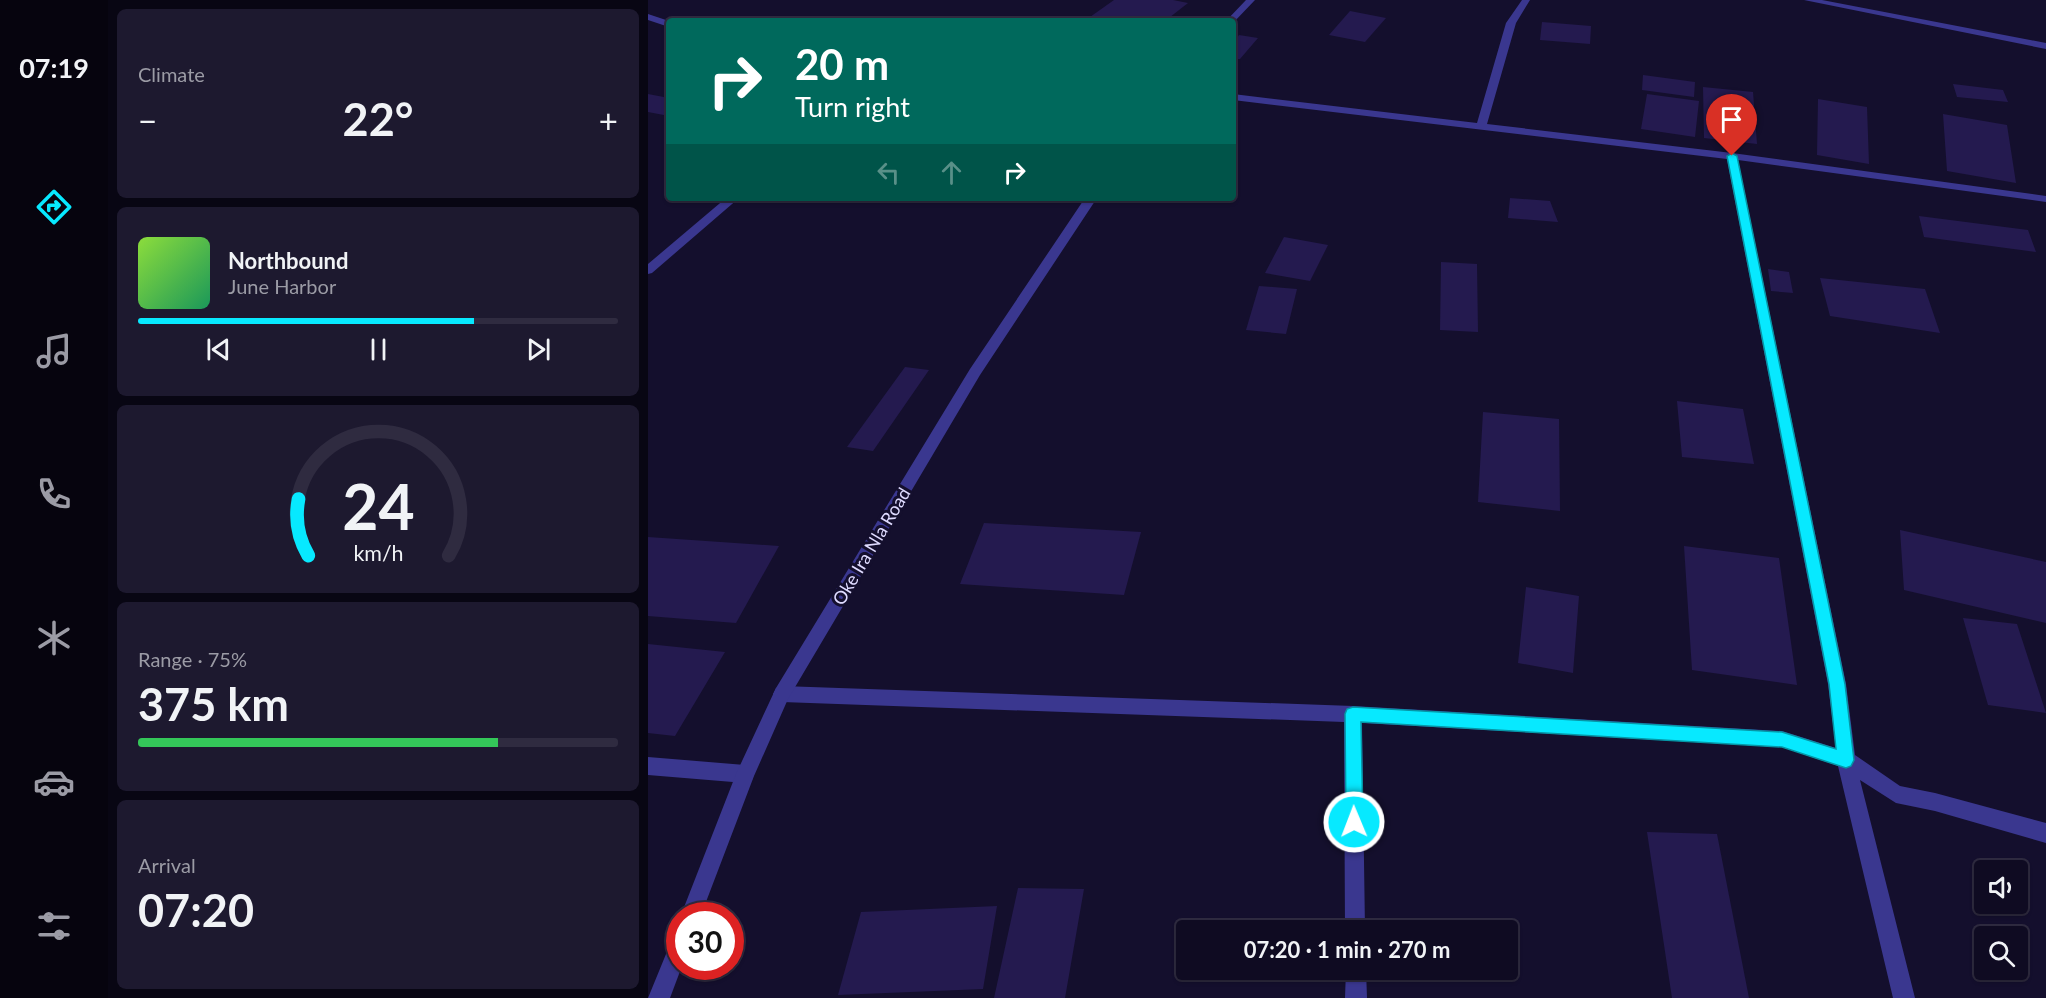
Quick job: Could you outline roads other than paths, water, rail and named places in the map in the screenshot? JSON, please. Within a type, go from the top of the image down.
[{"type":"street","points":[[1233,18],[1251,0]]},
{"type":"street","points":[[1482,125],[1511,23],[1526,0]]},
{"type":"street","points":[[1808,0],[2046,46]]},
{"type":"street","points":[[648,17],[666,23]]},
{"type":"street","points":[[1236,97],[1732,156],[2046,199]]},
{"type":"street","points":[[1732,156],[1837,684],[1846,760],[1904,998]]},
{"type":"street","points":[[648,270],[729,201]]},
{"type":"street","name":"Oke Ira Nla Road","points":[[696,902],[745,774],[782,694],[975,372],[1089,201]]},
{"type":"street","points":[[782,694],[1353,714],[1782,739],[1846,760],[1896,794],[1935,802],[2046,833]]},
{"type":"street","points":[[1353,714],[1355,920]]},
{"type":"street","points":[[648,766],[745,774]]},
{"type":"street","points":[[658,998],[666,978]]},
{"type":"street","points":[[1356,980],[1356,998]]}]
